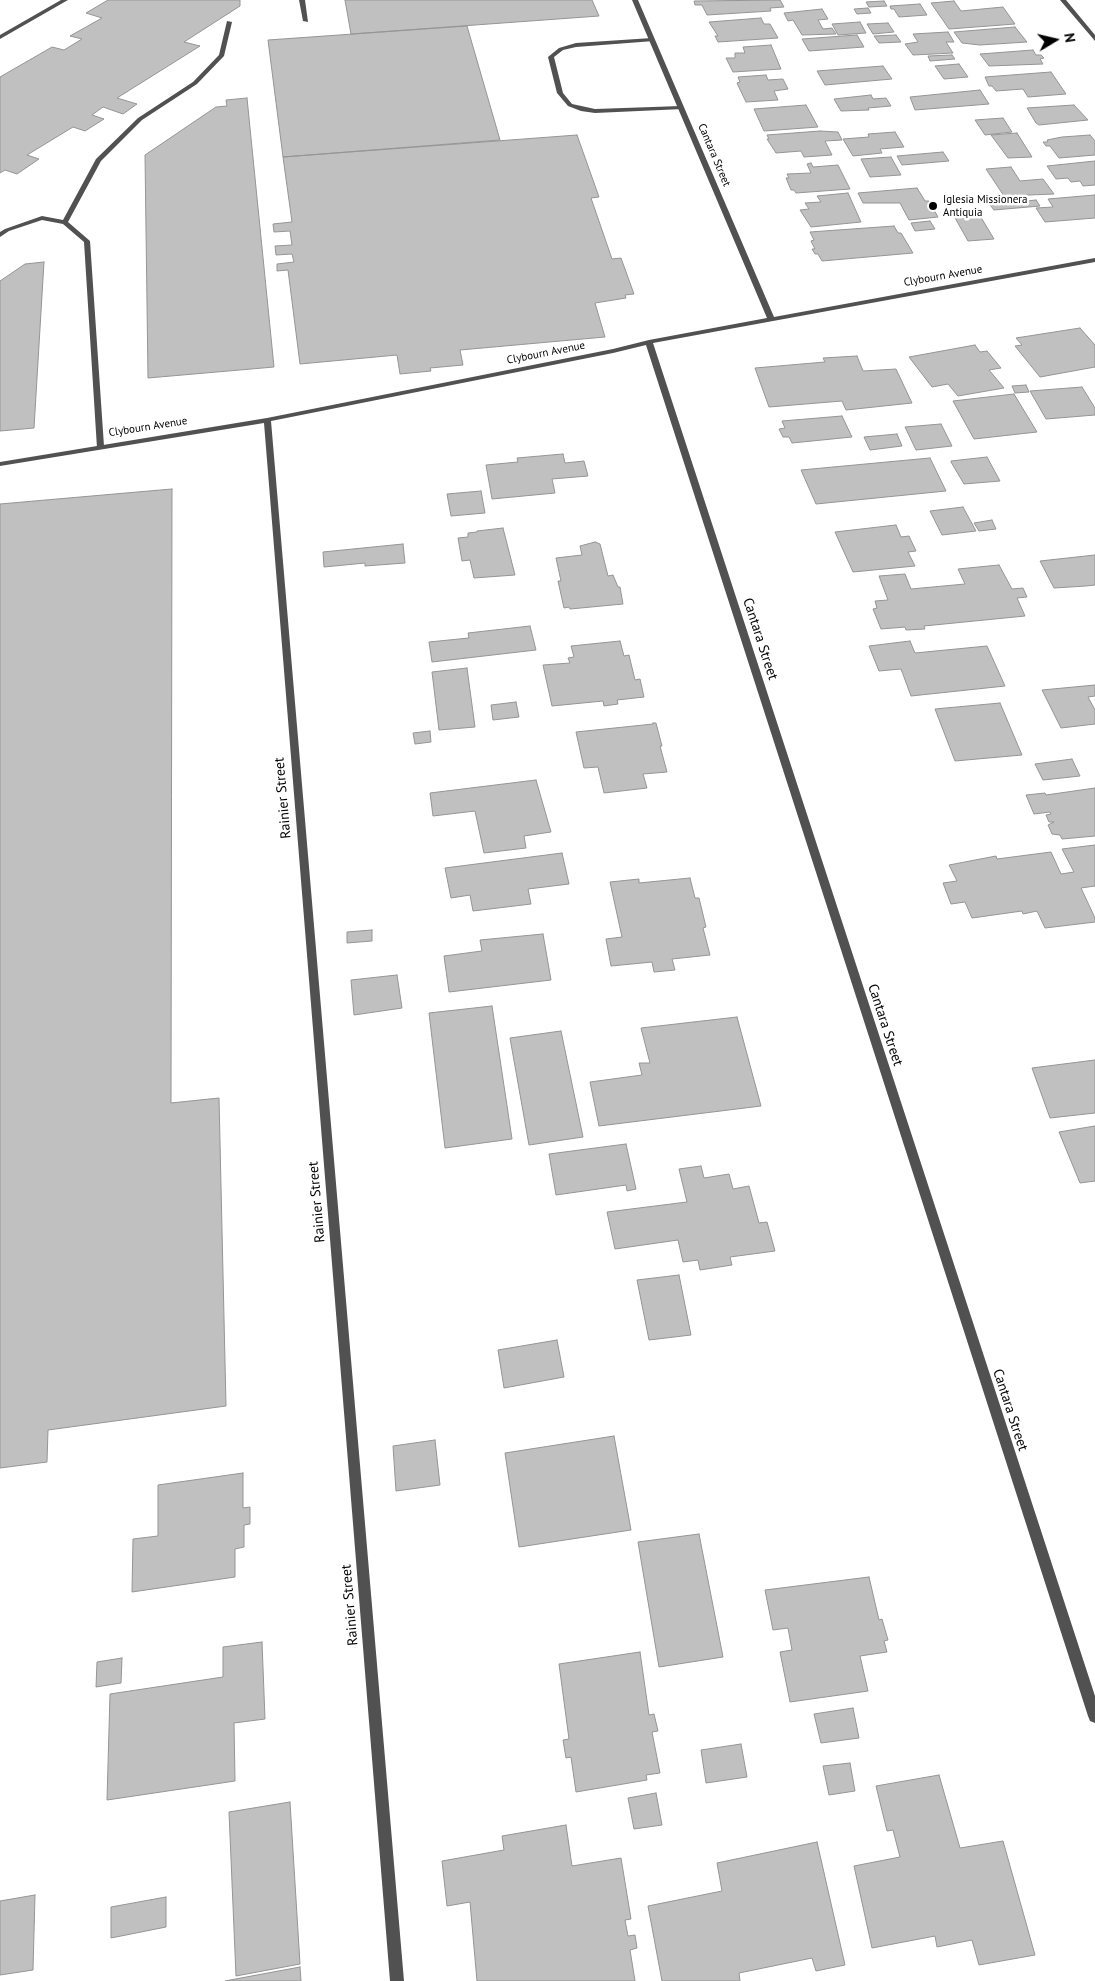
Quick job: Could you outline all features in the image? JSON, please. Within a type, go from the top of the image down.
[{"type":"street","points":[[0,37],[65,0]]},
{"type":"street","points":[[302,0],[306,21]]},
{"type":"street","name":"Cantara Street","points":[[635,0],[771,318]]},
{"type":"street","points":[[1063,0],[1095,39]]},
{"type":"street","points":[[65,222],[98,160],[140,119],[195,83],[222,55],[229,22]]},
{"type":"street","points":[[652,40],[576,45],[560,49],[551,58],[560,93],[570,106],[581,110],[681,108]]},
{"type":"street","points":[[0,235],[7,230],[42,218],[65,222],[88,240],[100,446]]},
{"type":"street","name":"Clybourn Avenue","points":[[0,464],[100,446],[267,420],[771,318],[1095,260]]},
{"type":"street","name":"Cantara Street","points":[[649,342],[1095,1716]]},
{"type":"street","name":"Rainier Street","points":[[267,420],[397,1981]]},
{"type":"building","points":[[108,0],[240,0],[240,6],[184,42],[200,46],[117,98],[137,104],[123,114],[103,107],[92,115],[104,119],[85,131],[73,127],[27,155],[39,159],[17,174],[5,170],[0,173],[0,77],[52,47],[64,50],[82,39],[70,36],[102,18],[86,13]]},
{"type":"building","points":[[345,0],[592,0],[599,16],[351,34]]},
{"type":"building","points":[[780,0],[784,7],[770,8],[771,11],[707,15],[702,5],[695,5],[694,1]]},
{"type":"building","points":[[884,1],[887,6],[869,7],[866,2]]},
{"type":"building","points":[[954,1],[961,11],[1003,7],[1015,24],[949,29],[931,3]]},
{"type":"building","points":[[920,4],[927,15],[899,17],[890,6]]},
{"type":"building","points":[[868,8],[871,13],[857,14],[854,9]]},
{"type":"building","points":[[822,9],[828,19],[818,20],[823,29],[832,28],[836,34],[802,35],[793,20],[788,21],[784,13]]},
{"type":"building","points":[[761,18],[764,24],[770,24],[778,38],[718,42],[715,36],[718,36],[709,22]]},
{"type":"building","points":[[860,22],[866,33],[838,35],[832,24]]},
{"type":"building","points":[[888,23],[894,32],[873,34],[867,24]]},
{"type":"building","points":[[467,26],[500,140],[283,157],[268,40]]},
{"type":"building","points":[[1015,27],[1027,42],[980,45],[962,43],[954,32]]},
{"type":"building","points":[[948,32],[954,42],[946,42],[953,53],[913,55],[905,44],[918,42],[913,34]]},
{"type":"building","points":[[857,35],[864,47],[809,51],[802,39]]},
{"type":"building","points":[[896,35],[901,42],[879,43],[874,36]]},
{"type":"building","points":[[771,45],[781,69],[733,72],[726,58],[735,58],[735,53],[745,53],[743,47]]},
{"type":"building","points":[[1033,50],[1036,55],[1041,55],[1044,58],[1040,59],[1043,64],[989,66],[980,54]]},
{"type":"building","points":[[952,55],[955,59],[930,61],[928,56]]},
{"type":"building","points":[[959,64],[968,77],[944,79],[935,66]]},
{"type":"building","points":[[883,66],[892,79],[825,85],[817,71]]},
{"type":"building","points":[[1051,72],[1066,94],[1028,97],[1023,89],[996,91],[992,86],[989,86],[985,77]]},
{"type":"building","points":[[766,75],[768,80],[783,79],[788,89],[774,91],[778,100],[746,102],[737,83],[740,82],[738,77]]},
{"type":"building","points":[[980,90],[989,104],[915,110],[910,97]]},
{"type":"building","points":[[871,95],[873,99],[886,98],[891,106],[868,108],[869,110],[841,111],[834,99]]},
{"type":"building","points":[[247,98],[274,367],[148,378],[145,155],[216,107],[227,106],[226,100]]},
{"type":"building","points":[[806,105],[818,127],[764,131],[754,109]]},
{"type":"building","points":[[1074,105],[1088,120],[1039,125],[1027,108]]},
{"type":"building","points":[[1003,118],[1012,132],[985,135],[975,120]]},
{"type":"building","points":[[820,131],[838,132],[842,140],[825,141],[832,155],[804,157],[801,151],[776,153],[767,139],[769,139],[767,135]]},
{"type":"building","points":[[895,132],[904,147],[880,149],[882,153],[853,156],[843,139],[869,137],[868,134]]},
{"type":"building","points":[[1017,133],[1032,157],[1008,158],[991,135]]},
{"type":"building","points":[[577,135],[599,197],[591,198],[612,259],[621,258],[634,294],[625,295],[626,298],[595,303],[605,337],[460,350],[463,365],[430,368],[431,371],[400,374],[397,355],[300,364],[288,270],[277,271],[277,264],[294,262],[292,254],[276,255],[275,246],[292,245],[290,231],[274,232],[273,224],[292,222],[283,157]]},
{"type":"building","points":[[1090,135],[1095,141],[1095,155],[1059,158],[1050,146],[1046,146],[1043,142],[1062,137]]},
{"type":"building","points":[[943,152],[949,161],[902,165],[897,156]]},
{"type":"building","points":[[891,157],[901,175],[870,177],[861,159]]},
{"type":"building","points":[[1095,161],[1095,185],[1083,186],[1080,181],[1071,182],[1068,178],[1056,179],[1047,166]]},
{"type":"building","points":[[811,163],[813,167],[838,165],[850,189],[796,193],[794,190],[791,190],[786,178],[789,178],[787,174],[811,173],[807,164]]},
{"type":"building","points":[[1011,167],[1020,181],[1043,179],[1054,194],[1004,196],[986,169]]},
{"type":"building","points":[[917,188],[925,201],[929,201],[938,217],[909,220],[900,203],[863,203],[858,193]]},
{"type":"building","points":[[848,193],[861,222],[811,227],[800,210],[809,209],[805,203],[821,202],[817,196]]},
{"type":"building","points":[[1095,195],[1095,218],[1045,222],[1036,208],[1053,207],[1048,199]]},
{"type":"building","points":[[1036,200],[1040,206],[994,210],[990,205]]},
{"type":"building","points":[[979,214],[994,239],[968,241],[954,216]]},
{"type":"building","points":[[930,221],[935,229],[915,231],[911,223]]},
{"type":"building","points":[[894,226],[898,233],[901,233],[913,253],[822,261],[812,249],[815,249],[811,241],[814,240],[810,232]]},
{"type":"building","points":[[44,262],[34,428],[0,431],[0,281],[25,264]]},
{"type":"building","points":[[1080,328],[1095,345],[1095,367],[1040,377],[1015,346],[1022,345],[1016,338]]},
{"type":"building","points":[[975,345],[980,352],[987,351],[1001,368],[989,370],[1004,388],[958,396],[948,384],[932,387],[909,357]]},
{"type":"building","points":[[857,356],[863,371],[896,369],[912,403],[846,410],[842,401],[769,407],[755,368],[825,362],[823,358]]},
{"type":"building","points":[[1026,385],[1029,392],[1015,393],[1012,386]]},
{"type":"building","points":[[1082,387],[1095,408],[1095,415],[1046,419],[1030,391]]},
{"type":"building","points":[[1014,394],[1037,432],[974,439],[953,401]]},
{"type":"building","points":[[842,416],[852,437],[792,443],[789,437],[783,437],[779,429],[785,428],[782,421]]},
{"type":"building","points":[[941,424],[952,446],[916,450],[905,427]]},
{"type":"building","points":[[897,434],[902,446],[870,450],[864,437]]},
{"type":"building","points":[[563,454],[565,463],[584,461],[588,476],[552,479],[555,493],[492,499],[486,465],[518,462],[517,458]]},
{"type":"building","points":[[987,457],[1000,481],[964,484],[951,462],[951,461]]},
{"type":"building","points":[[930,458],[946,491],[816,504],[801,470]]},
{"type":"building","points":[[172,489],[171,1103],[219,1098],[226,1406],[48,1430],[47,1462],[0,1468],[0,504]]},
{"type":"building","points":[[481,491],[485,513],[451,516],[447,494]]},
{"type":"building","points":[[963,507],[976,531],[942,535],[930,511]]},
{"type":"building","points":[[992,520],[996,529],[979,531],[974,523]]},
{"type":"building","points":[[896,525],[901,537],[909,536],[916,551],[908,552],[915,566],[853,572],[835,532]]},
{"type":"building","points":[[503,528],[515,575],[474,578],[470,560],[462,561],[458,538],[468,537],[468,533],[477,531]]},
{"type":"building","points":[[595,542],[600,544],[608,576],[613,575],[618,587],[620,587],[623,604],[564,608],[558,581],[561,581],[556,558],[582,555],[580,546]]},
{"type":"building","points":[[403,544],[405,563],[365,566],[365,563],[324,567],[323,552]]},
{"type":"building","points":[[1095,555],[1095,585],[1086,586],[1054,588],[1040,561]]},
{"type":"building","points":[[999,565],[1012,589],[1023,588],[1027,597],[1017,598],[1025,616],[924,626],[925,629],[906,630],[905,627],[881,629],[873,609],[877,608],[875,601],[888,600],[879,576],[905,574],[911,589],[965,584],[958,569]]},
{"type":"building","points":[[530,626],[536,650],[432,662],[429,642],[469,638],[468,633]]},
{"type":"building","points":[[620,641],[624,656],[629,655],[635,680],[640,679],[644,697],[617,700],[618,704],[604,706],[603,701],[552,706],[543,665],[570,663],[568,658],[574,657],[571,646]]},
{"type":"building","points":[[910,641],[915,653],[987,646],[1005,686],[911,696],[901,669],[879,671],[869,646]]},
{"type":"building","points":[[467,668],[475,727],[439,730],[432,672]]},
{"type":"building","points":[[1095,685],[1095,696],[1088,697],[1095,710],[1095,724],[1061,728],[1042,690]]},
{"type":"building","points":[[516,702],[519,717],[493,720],[491,705]]},
{"type":"building","points":[[1000,703],[1022,755],[955,761],[935,709]]},
{"type":"building","points":[[656,723],[667,772],[643,774],[647,788],[604,793],[598,767],[584,768],[576,732]]},
{"type":"building","points":[[430,731],[431,742],[415,744],[413,733]]},
{"type":"building","points":[[1072,759],[1080,776],[1043,780],[1035,764]]},
{"type":"building","points":[[536,780],[551,832],[524,836],[526,848],[484,853],[475,811],[433,816],[430,793]]},
{"type":"building","points":[[1095,788],[1095,836],[1062,839],[1060,835],[1052,834],[1048,825],[1054,822],[1049,822],[1046,815],[1051,814],[1050,812],[1034,814],[1026,795],[1045,793],[1046,795]]},
{"type":"building","points":[[1095,845],[1095,886],[1081,888],[1095,918],[1095,922],[1045,928],[1037,911],[1023,914],[1022,911],[972,918],[965,902],[951,904],[943,883],[957,881],[949,865],[996,856],[997,859],[1051,852],[1061,874],[1074,872],[1062,849]]},
{"type":"building","points":[[562,853],[569,884],[528,889],[531,904],[473,911],[470,895],[451,898],[445,868]]},
{"type":"building","points":[[690,878],[695,898],[699,898],[706,927],[703,928],[710,955],[672,959],[675,970],[654,972],[652,962],[611,966],[606,939],[622,937],[610,882],[639,879],[639,883]]},
{"type":"building","points":[[372,930],[372,941],[347,943],[347,932]]},
{"type":"building","points":[[543,934],[551,980],[449,992],[444,956],[482,951],[480,940]]},
{"type":"building","points":[[397,975],[402,1008],[354,1015],[351,980]]},
{"type":"building","points":[[492,1006],[512,1139],[445,1148],[429,1013]]},
{"type":"building","points":[[737,1017],[761,1106],[599,1126],[590,1082],[642,1075],[639,1063],[650,1063],[641,1028]]},
{"type":"building","points":[[561,1031],[583,1137],[529,1145],[510,1038]]},
{"type":"building","points":[[1095,1060],[1095,1113],[1050,1118],[1032,1068]]},
{"type":"building","points":[[1095,1126],[1095,1181],[1080,1183],[1059,1132]]},
{"type":"building","points":[[626,1144],[636,1189],[627,1191],[626,1185],[556,1195],[549,1154]]},
{"type":"building","points":[[701,1166],[704,1178],[729,1174],[733,1189],[749,1186],[759,1223],[767,1222],[775,1251],[730,1257],[732,1265],[700,1270],[698,1260],[683,1262],[678,1240],[615,1249],[607,1212],[687,1202],[679,1169]]},
{"type":"building","points":[[679,1275],[691,1335],[649,1340],[637,1280]]},
{"type":"building","points":[[557,1340],[564,1377],[504,1388],[498,1350]]},
{"type":"building","points":[[614,1436],[631,1530],[519,1547],[505,1453]]},
{"type":"building","points":[[435,1440],[440,1485],[396,1491],[393,1446]]},
{"type":"building","points":[[243,1473],[243,1508],[250,1507],[250,1524],[244,1525],[244,1547],[235,1549],[235,1577],[132,1592],[133,1539],[158,1536],[158,1485]]},
{"type":"building","points":[[699,1534],[723,1657],[659,1667],[638,1542]]},
{"type":"building","points":[[869,1577],[879,1620],[882,1619],[888,1640],[884,1641],[887,1652],[860,1656],[868,1691],[790,1702],[780,1652],[792,1650],[788,1628],[773,1630],[765,1590]]},
{"type":"building","points":[[262,1642],[265,1719],[234,1723],[235,1781],[107,1800],[110,1694],[223,1677],[223,1647]]},
{"type":"building","points":[[640,1652],[649,1715],[654,1714],[658,1731],[652,1732],[660,1773],[646,1775],[647,1780],[576,1792],[571,1757],[566,1758],[563,1740],[569,1739],[559,1664]]},
{"type":"building","points":[[122,1658],[121,1683],[96,1687],[97,1662]]},
{"type":"building","points":[[853,1708],[859,1738],[821,1743],[814,1714]]},
{"type":"building","points":[[741,1744],[747,1777],[706,1783],[701,1750]]},
{"type":"building","points":[[850,1763],[855,1791],[829,1795],[823,1766]]},
{"type":"building","points":[[939,1775],[960,1848],[1003,1841],[1035,1955],[979,1965],[972,1940],[937,1947],[935,1936],[872,1948],[854,1866],[900,1857],[893,1830],[887,1831],[876,1786]]},
{"type":"building","points":[[656,1793],[662,1825],[634,1829],[628,1798]]},
{"type":"building","points":[[290,1802],[300,1964],[236,1976],[229,1812]]},
{"type":"building","points":[[566,1825],[572,1866],[621,1858],[631,1919],[625,1920],[628,1936],[635,1935],[637,1948],[630,1950],[635,1981],[477,1981],[470,1902],[447,1906],[442,1861],[504,1850],[502,1836]]},
{"type":"building","points":[[817,1842],[845,1965],[816,1971],[812,1958],[739,1973],[740,1981],[662,1981],[648,1906],[722,1891],[717,1863]]},
{"type":"building","points":[[35,1895],[33,1970],[0,1975],[0,1901]]},
{"type":"building","points":[[166,1897],[166,1927],[111,1938],[111,1907]]},
{"type":"building","points":[[300,1967],[301,1981],[225,1981]]},
{"type":"place","name":"Iglesia Missionera Antiquia","points":[[933,206]]}]
